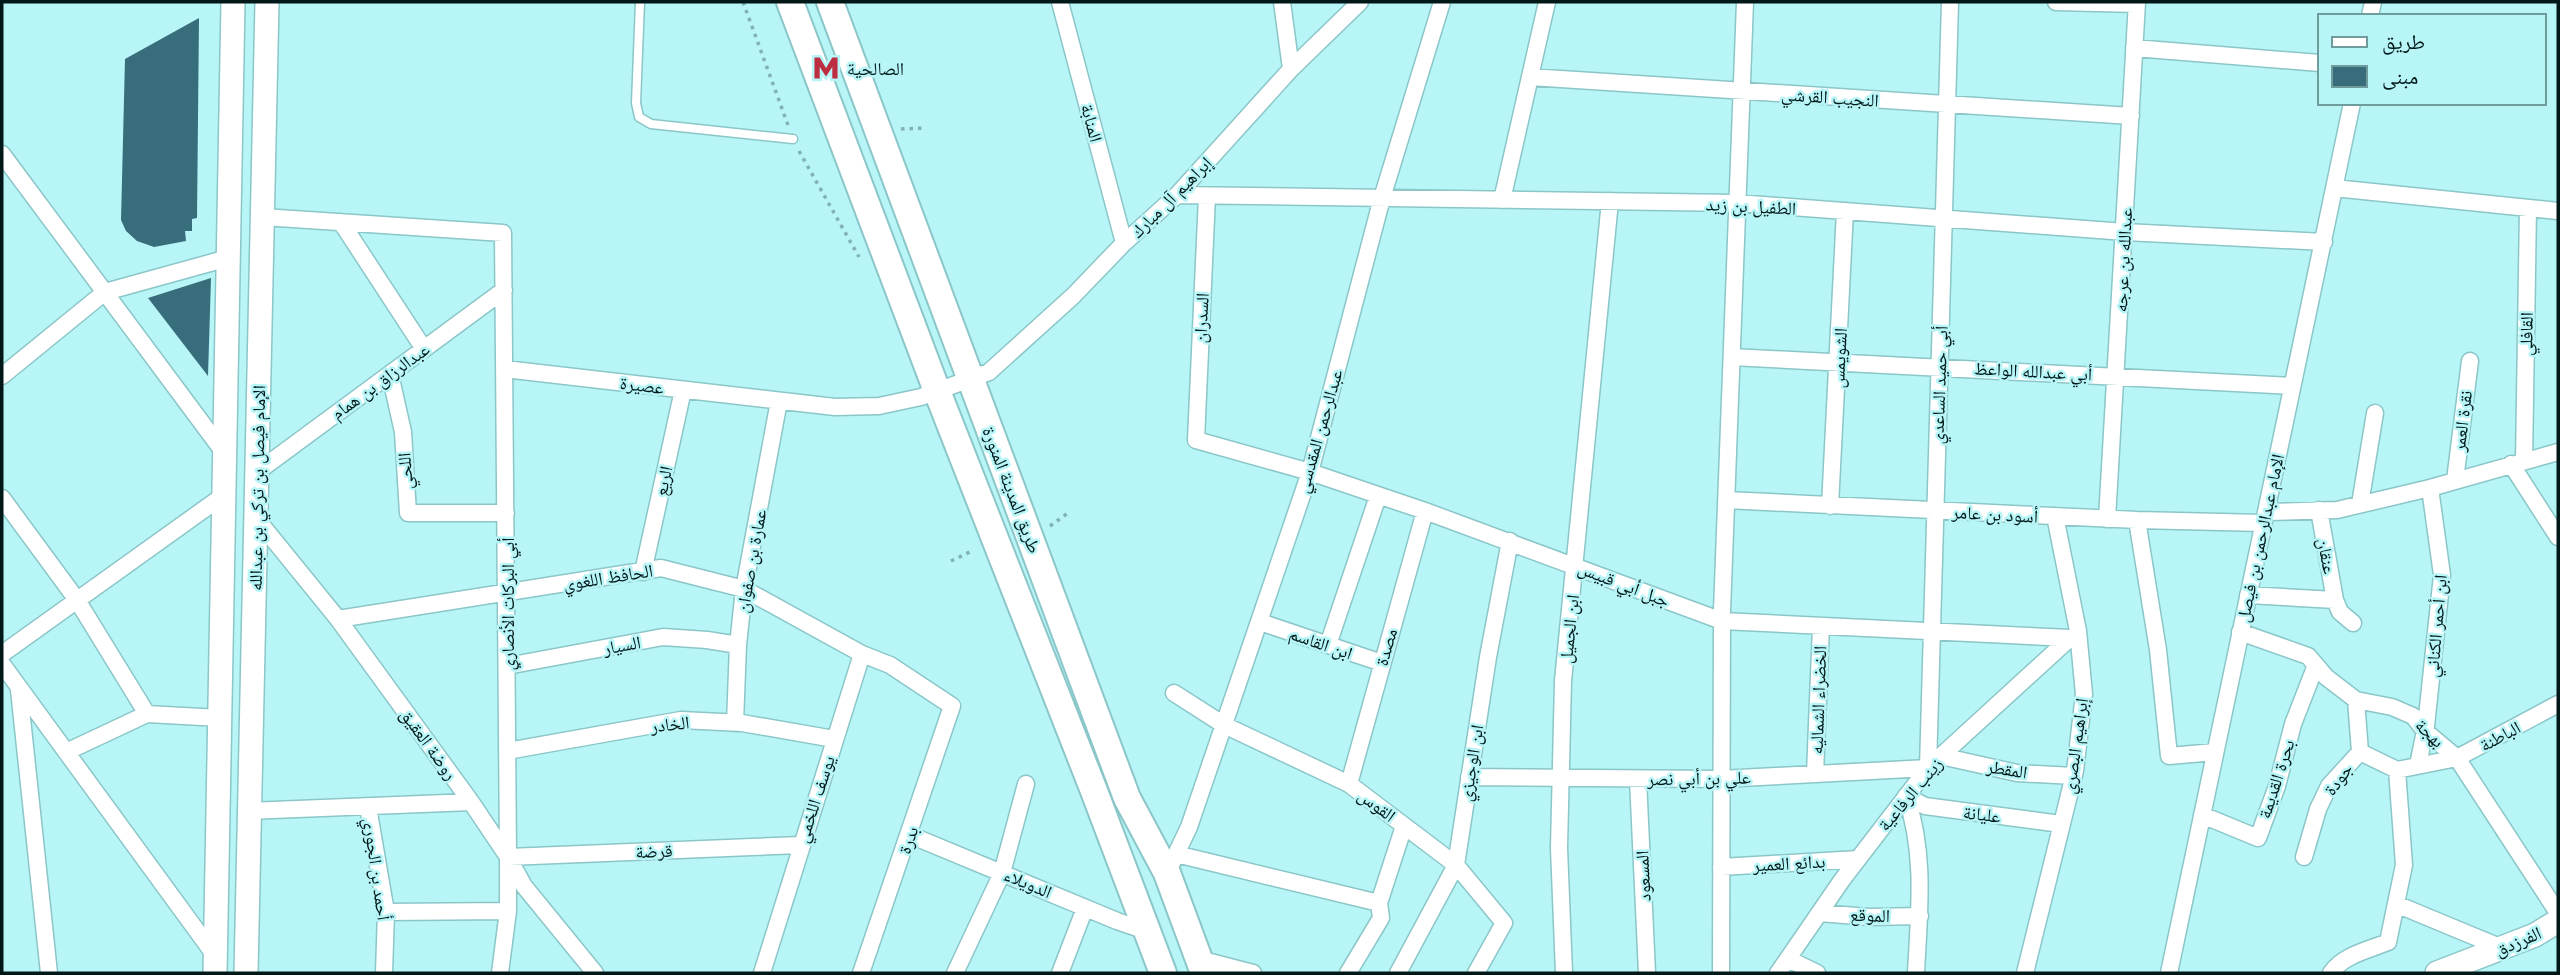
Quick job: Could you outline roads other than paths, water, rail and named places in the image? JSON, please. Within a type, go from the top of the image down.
[{"type":"main road","name":"الإمام فيصل بن تركي بن عبدالله","points":[[246,973],[267,2]]},
{"type":"main road","name":"طريق المدينة المنورة","points":[[790,2],[937,391],[1163,973]]},
{"type":"main road","name":"طريق المدينة المنورة","points":[[830,2],[1127,798],[1171,864],[1202,966]]},
{"type":"main road","name":"الإمام فيصل بن تركي بن عبدالله","points":[[215,965],[233,3]]},
{"type":"main road","name":"الفرزدق","points":[[2437,973],[2535,935],[2558,921]]},
{"type":"street","name":"المنابة","points":[[1060,2],[1124,243]]},
{"type":"street","points":[[1282,2],[1291,69]]},
{"type":"street","name":"إبراهيم آل مبارك","points":[[937,391],[989,372],[1073,296],[1124,243],[1177,195],[1291,69],[1360,2]]},
{"type":"street","name":"عبدالرحمن المقدسي","points":[[1171,864],[1189,827],[1310,472],[1382,198],[1441,2]]},
{"type":"street","points":[[1502,200],[1548,2]]},
{"type":"street","points":[[1721,973],[1722,621],[1745,2]]},
{"type":"street","name":"أبي حميد الساعدي","points":[[1928,768],[1950,2]]},
{"type":"street","points":[[2056,2],[2137,3]]},
{"type":"street","name":"عبدالله بن عرجه","points":[[2107,519],[2137,3]]},
{"type":"street","points":[[2134,48],[2318,63]]},
{"type":"street","name":"النجيب القرشي","points":[[1530,77],[2131,116]]},
{"type":"street","name":"الإمام عبدالرحمن بن فيصل","points":[[2169,973],[2352,105]]},
{"type":"street","points":[[2,154],[225,454]]},
{"type":"street","points":[[2334,188],[2558,211]]},
{"type":"street","name":"الطفيل بن زيد","points":[[1177,195],[1737,203],[2124,232],[2324,242]]},
{"type":"street","name":"السدران","points":[[1195,440],[1207,196]]},
{"type":"street","name":"ابن الجميل","points":[[1564,973],[1559,848],[1563,681],[1610,201]]},
{"type":"street","name":"القافلي","points":[[2518,462],[2528,208]]},
{"type":"street","name":"الشويمس","points":[[1830,506],[1845,211]]},
{"type":"street","points":[[263,217],[341,222],[424,349]]},
{"type":"street","name":"أبي البركات الأنصاري","points":[[341,222],[503,233],[508,911],[499,973]]},
{"type":"street","points":[[2,376],[105,292],[228,258]]},
{"type":"street","name":"عبدالرزاق بن همام","points":[[257,472],[504,290]]},
{"type":"street","name":"أبي عبدالله الواعظ","points":[[1732,357],[2292,386]]},
{"type":"street","name":"نقرة العمر","points":[[2455,480],[2470,361]]},
{"type":"street","name":"عصيرة","points":[[505,369],[835,407],[879,406],[937,391]]},
{"type":"street","name":"اللحي","points":[[390,374],[403,432],[408,513],[506,513]]},
{"type":"street","name":"الريع","points":[[643,572],[683,390]]},
{"type":"street","name":"عمارة بن صفوان","points":[[735,723],[738,645],[744,589],[779,401]]},
{"type":"street","points":[[2360,504],[2375,413]]},
{"type":"street","name":"جبل أبي قبيس","points":[[1195,440],[1310,472],[1510,541],[1722,621],[2070,638]]},
{"type":"street","name":"أسود بن عامر","points":[[1726,500],[2107,519],[2264,518],[2337,510],[2430,488],[2558,452]]},
{"type":"street","points":[[2518,462],[2558,537]]},
{"type":"street","name":"ابن أحمر الكناني","points":[[2418,765],[2425,732],[2442,575],[2430,488]]},
{"type":"street","points":[[2,654],[224,495]]},
{"type":"street","points":[[1328,645],[1378,496]]},
{"type":"street","points":[[2,498],[77,600],[147,714]]},
{"type":"street","name":"عنقان","points":[[2248,595],[2335,600],[2319,510]]},
{"type":"street","name":"مصدة","points":[[1349,784],[1425,512]]},
{"type":"street","name":"إبراهيم البصري","points":[[2025,973],[2074,776],[2084,694],[2078,631],[2055,516]]},
{"type":"street","name":"روضة العقيق","points":[[256,518],[338,619],[471,802],[524,886],[595,973]]},
{"type":"street","points":[[2137,520],[2158,650],[2169,756],[2215,752]]},
{"type":"street","name":"ابن الوجيزي","points":[[1398,973],[1456,865],[1488,657],[1510,541]]},
{"type":"street","name":"الحافظ اللغوي","points":[[338,619],[661,568],[744,589],[862,654]]},
{"type":"street","points":[[2335,600],[2340,612],[2353,623]]},
{"type":"street","name":"ابن القاسم","points":[[1260,622],[1382,663]]},
{"type":"street","name":"الخضراء الشماليه","points":[[1815,774],[1821,626]]},
{"type":"street","name":"بهجة","points":[[2240,632],[2308,656],[2326,677],[2356,700],[2392,707],[2413,716],[2425,732],[2457,758],[2558,913]]},
{"type":"street","name":"السيار","points":[[507,666],[663,637],[738,645]]},
{"type":"street","name":"زينب الرفاعية","points":[[1778,973],[1858,859],[1928,768],[2070,638]]},
{"type":"street","name":"بدرة","points":[[861,973],[952,706],[890,665],[862,654]]},
{"type":"street","name":"يوسف اللخمي","points":[[762,973],[862,654]]},
{"type":"street","points":[[2,664],[215,965]]},
{"type":"street","name":"بحرة القديمة","points":[[2202,815],[2258,838],[2277,786],[2293,724],[2316,665]]},
{"type":"street","points":[[19,688],[49,973]]},
{"type":"street","name":"القوس","points":[[1174,693],[1224,725],[1349,784],[1456,865],[1504,923],[1476,973]]},
{"type":"street","name":"جودة","points":[[2304,857],[2318,809],[2329,786],[2360,752],[2356,700]]},
{"type":"street","name":"الباطنة","points":[[2397,770],[2457,758],[2558,705]]},
{"type":"street","points":[[66,752],[147,714],[220,719]]},
{"type":"street","name":"الخادر","points":[[507,751],[681,720],[735,723],[834,739]]},
{"type":"street","points":[[2331,973],[2337,964],[2388,942],[2404,864],[2397,770],[2360,752]]},
{"type":"street","name":"المقطر","points":[[1941,756],[2017,773],[2074,776]]},
{"type":"street","name":"علي بن أبي نصر","points":[[1469,777],[1721,779],[1928,768]]},
{"type":"street","name":"المسعود","points":[[1639,779],[1647,973]]},
{"type":"street","points":[[955,973],[1002,873],[1026,784]]},
{"type":"street","points":[[1906,796],[1915,822],[1918,847],[1920,916],[1916,973]]},
{"type":"street","name":"عليانة","points":[[1906,796],[1925,806],[2061,824]]},
{"type":"street","points":[[249,811],[471,802]]},
{"type":"street","name":"أحمد بن الجوري","points":[[368,807],[386,912],[384,973]]},
{"type":"street","points":[[1348,973],[1381,918],[1379,902],[1404,826]]},
{"type":"street","name":"الدويلاء","points":[[910,835],[1146,931]]},
{"type":"street","name":"قرضة","points":[[508,857],[801,845]]},
{"type":"street","name":"بدائع العمير","points":[[1721,867],[1858,859]]},
{"type":"street","points":[[1171,864],[1379,902]]},
{"type":"street","points":[[2396,904],[2502,948]]},
{"type":"street","points":[[1060,973],[1085,908]]},
{"type":"street","points":[[386,912],[508,911]]},
{"type":"street","name":"الموقع","points":[[1819,913],[1869,917],[1920,916]]},
{"type":"street","points":[[1788,959],[1817,973]]},
{"type":"street","points":[[1202,966],[1253,973]]},
{"type":"lane","points":[[640,2],[636,103],[639,117],[651,124],[793,139]]},
{"type":"place","name":"الصالحية","points":[[826,68]]}]
